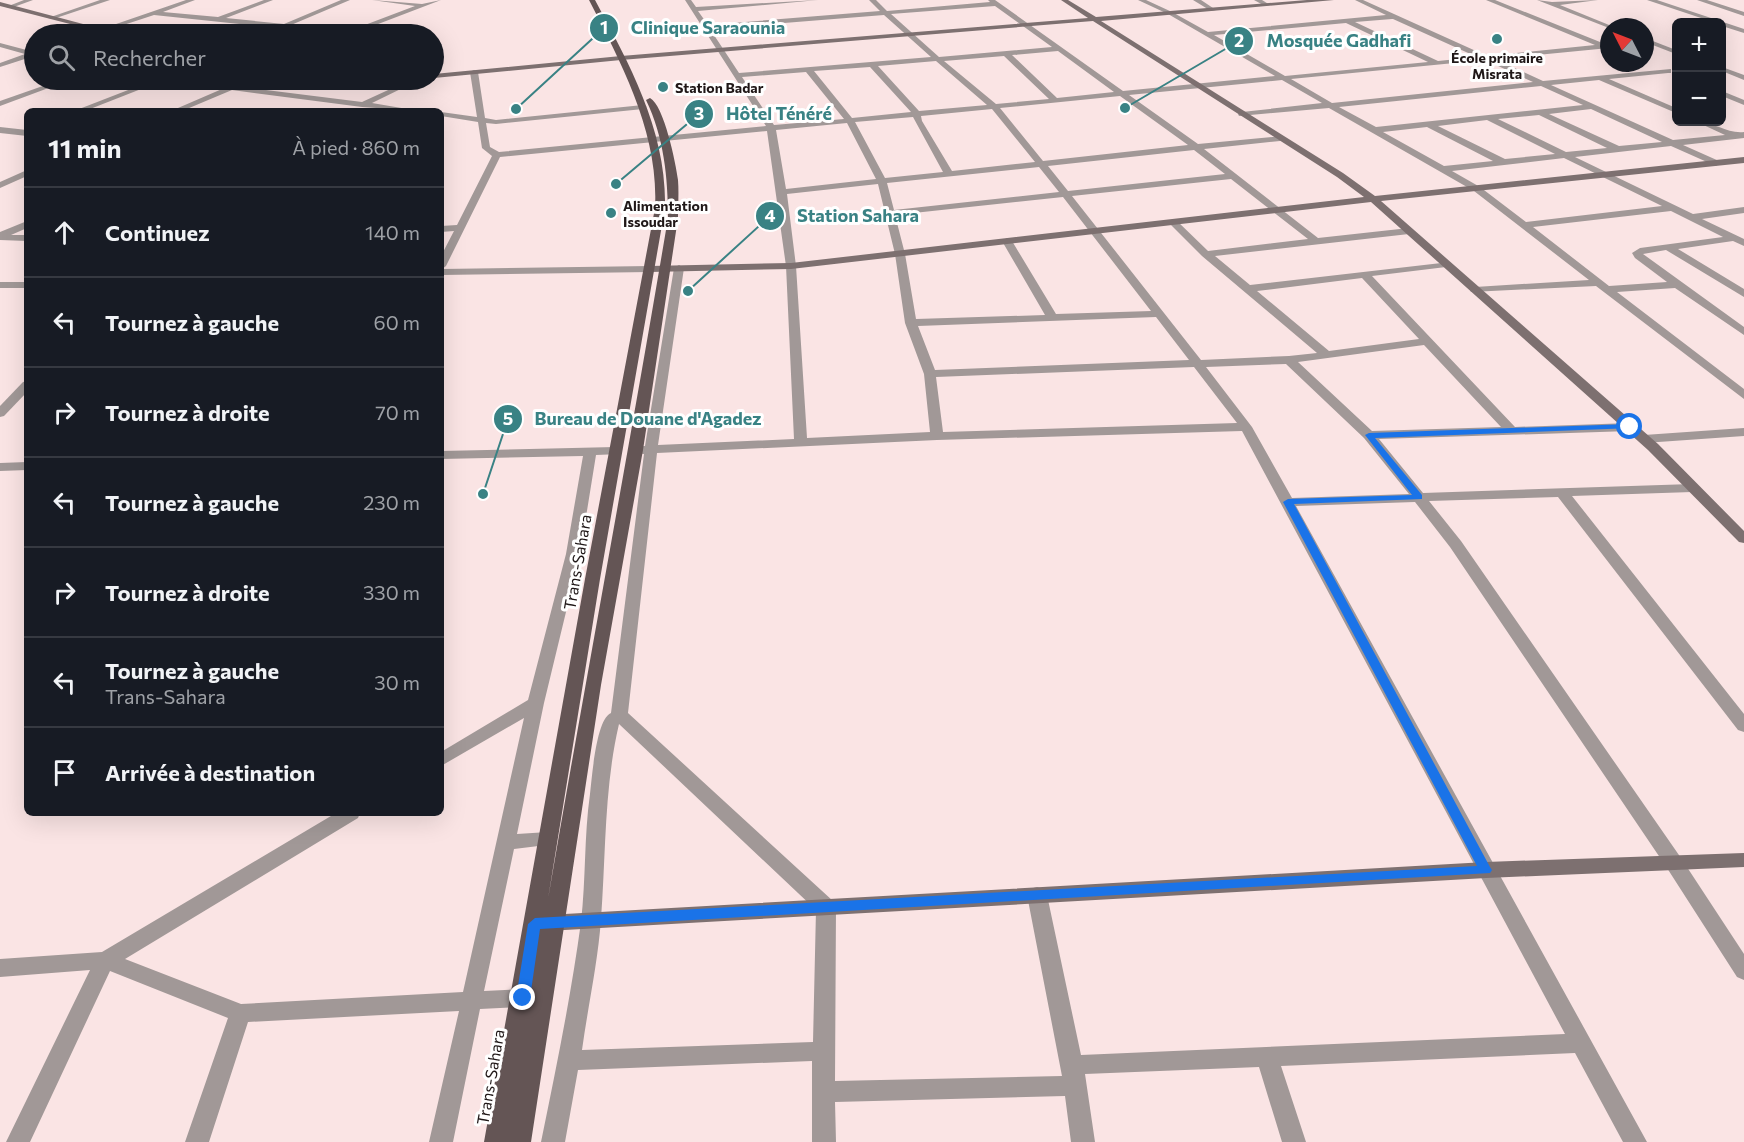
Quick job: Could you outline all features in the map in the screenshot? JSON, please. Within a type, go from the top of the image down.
[{"type":"main road","name":"Trans-Sahara","points":[[519,1142],[593,685],[636,450],[657,310],[672,268],[673,179],[637,82],[599,3]]},
{"type":"main road","name":"Trans-Sahara","points":[[496,1142],[523,998],[573,681],[650,269],[660,198],[659,138]]},
{"type":"street","points":[[9,7],[30,0]]},
{"type":"street","points":[[51,18],[107,0]]},
{"type":"street","points":[[122,24],[192,0]]},
{"type":"street","points":[[215,20],[270,0]]},
{"type":"street","points":[[287,24],[347,0]]},
{"type":"street","points":[[375,0],[424,5]]},
{"type":"street","points":[[374,24],[438,0]]},
{"type":"street","points":[[688,0],[771,127],[791,266],[801,444]]},
{"type":"street","points":[[694,9],[815,0]]},
{"type":"street","points":[[872,0],[909,35],[994,105],[1200,364],[1246,427],[1635,1142]]},
{"type":"street","points":[[1064,0],[1340,175],[1373,199],[1644,439],[1744,540]]},
{"type":"street","points":[[1141,0],[1170,13],[1477,189],[1744,395]]},
{"type":"street","points":[[1196,0],[1213,10]]},
{"type":"street","points":[[1257,0],[1267,5]]},
{"type":"street","points":[[444,75],[1331,0]]},
{"type":"street","points":[[1358,0],[1716,163]]},
{"type":"street","points":[[1489,0],[1600,44]]},
{"type":"street","points":[[1540,0],[1600,23]]},
{"type":"street","points":[[1551,4],[1595,0]]},
{"type":"street","points":[[1650,0],[1705,18]]},
{"type":"street","points":[[1700,0],[1744,14]]},
{"type":"street","points":[[706,27],[993,2],[1196,147],[1317,242]]},
{"type":"street","points":[[0,4],[75,24]]},
{"type":"street","points":[[154,13],[259,24]]},
{"type":"street","points":[[1207,34],[1395,17]]},
{"type":"street","points":[[1347,21],[1439,64]]},
{"type":"street","points":[[1726,25],[1744,32]]},
{"type":"street","points":[[1726,34],[1744,32]]},
{"type":"street","points":[[1654,42],[1668,41]]},
{"type":"street","points":[[1654,44],[1672,50]]},
{"type":"street","points":[[0,45],[24,53]]},
{"type":"street","points":[[474,72],[486,148],[497,155],[1054,99],[1287,79],[1600,48]]},
{"type":"street","points":[[739,75],[1060,49]]},
{"type":"street","points":[[1005,53],[1054,99]]},
{"type":"street","points":[[0,65],[24,58]]},
{"type":"street","points":[[873,64],[917,114],[918,121],[949,174]]},
{"type":"street","points":[[1654,66],[1672,73]]},
{"type":"street","points":[[809,70],[850,121],[882,181],[900,254],[912,323],[930,374],[937,436]]},
{"type":"street","points":[[1242,114],[1668,71]]},
{"type":"street","points":[[1726,71],[1744,78]]},
{"type":"street","points":[[1600,78],[1672,109]]},
{"type":"street","points":[[0,104],[38,90]]},
{"type":"street","points":[[86,108],[134,90]]},
{"type":"street","points":[[182,108],[224,90]]},
{"type":"street","points":[[254,90],[392,108]]},
{"type":"street","points":[[354,108],[393,90]]},
{"type":"street","points":[[1726,95],[1744,103]]},
{"type":"street","points":[[1733,98],[1744,97]]},
{"type":"street","points":[[444,114],[496,122],[644,102]]},
{"type":"street","points":[[1375,130],[1592,106]]},
{"type":"street","points":[[1540,112],[1617,149]]},
{"type":"street","points":[[1489,118],[1741,239]]},
{"type":"street","points":[[1428,124],[1504,162]]},
{"type":"street","points":[[1712,126],[1740,136]]},
{"type":"street","points":[[0,130],[24,132]]},
{"type":"street","points":[[1442,169],[1740,136]]},
{"type":"street","points":[[782,192],[1280,138]]},
{"type":"street","points":[[444,260],[497,155]]},
{"type":"street","points":[[444,272],[791,266],[1277,209],[1744,160]]},
{"type":"street","points":[[0,185],[24,174]]},
{"type":"street","points":[[0,176],[16,178]]},
{"type":"street","points":[[889,213],[1234,176]]},
{"type":"street","points":[[1525,225],[1674,208]]},
{"type":"street","points":[[1693,217],[1744,210]]},
{"type":"street","points":[[1172,222],[1206,254],[1326,354]]},
{"type":"street","points":[[0,237],[24,225]]},
{"type":"street","points":[[444,229],[461,228]]},
{"type":"street","points":[[1206,254],[1409,231]]},
{"type":"street","points":[[0,237],[24,238]]},
{"type":"street","points":[[1741,239],[1668,246],[1637,253],[1677,285],[1744,332]]},
{"type":"street","points":[[1007,241],[1051,316]]},
{"type":"street","points":[[1668,246],[1744,294]]},
{"type":"street","points":[[1248,289],[1446,264]]},
{"type":"street","points":[[619,716],[670,316],[672,268]]},
{"type":"street","points":[[1365,274],[1512,430]]},
{"type":"street","points":[[0,285],[24,285]]},
{"type":"street","points":[[1475,290],[1677,285]]},
{"type":"street","points":[[912,323],[1051,316],[1158,314]]},
{"type":"street","points":[[930,374],[1289,360],[1428,341]]},
{"type":"street","points":[[1289,360],[1369,435],[1456,544],[1674,863],[1744,971]]},
{"type":"street","points":[[0,413],[22,395]]},
{"type":"street","points":[[636,450],[937,436],[1246,427]]},
{"type":"street","points":[[1369,435],[1630,427]]},
{"type":"street","points":[[1644,439],[1744,432]]},
{"type":"street","points":[[444,456],[615,451]]},
{"type":"street","points":[[441,1142],[536,703],[573,554],[590,452]]},
{"type":"street","points":[[0,467],[24,466]]},
{"type":"street","points":[[1288,502],[1692,488]]},
{"type":"street","points":[[1561,492],[1744,726]]},
{"type":"street","points":[[444,758],[536,703]]},
{"type":"street","points":[[619,716],[826,907],[824,1142]]},
{"type":"street","points":[[553,1142],[569,1060],[591,920],[596,815],[612,719],[619,716]]},
{"type":"street","points":[[18,1142],[105,960],[346,816]]},
{"type":"street","points":[[506,842],[548,839]]},
{"type":"street","points":[[535,924],[1486,870],[1744,860]]},
{"type":"street","points":[[1037,896],[1073,1076],[1083,1142]]},
{"type":"street","points":[[0,968],[105,960],[240,1013],[523,998]]},
{"type":"street","points":[[197,1142],[240,1013]]},
{"type":"street","points":[[823,1092],[1073,1076],[1267,1056],[1581,1043]]},
{"type":"street","points":[[569,1060],[825,1052]]},
{"type":"street","points":[[1267,1056],[1294,1142]]},
{"type":"place","name":"École primaire Misrata","points":[[1497,39]]},
{"type":"place","name":"Station Badar","points":[[663,87]]},
{"type":"place","name":"Mosquée Gadhafi","points":[[1125,108]]},
{"type":"place","name":"Clinique Saraounia","points":[[516,109]]},
{"type":"place","name":"Hôtel Ténéré","points":[[616,184]]},
{"type":"place","name":"Alimentation Issoudar","points":[[611,213]]},
{"type":"place","name":"Station Sahara","points":[[688,291]]},
{"type":"place","name":"Bureau de Douane d'Agadez","points":[[483,494]]},
{"type":"route","points":[[523,998],[535,924],[1486,870],[1288,502],[1418,497],[1369,435],[1630,427]]}]
